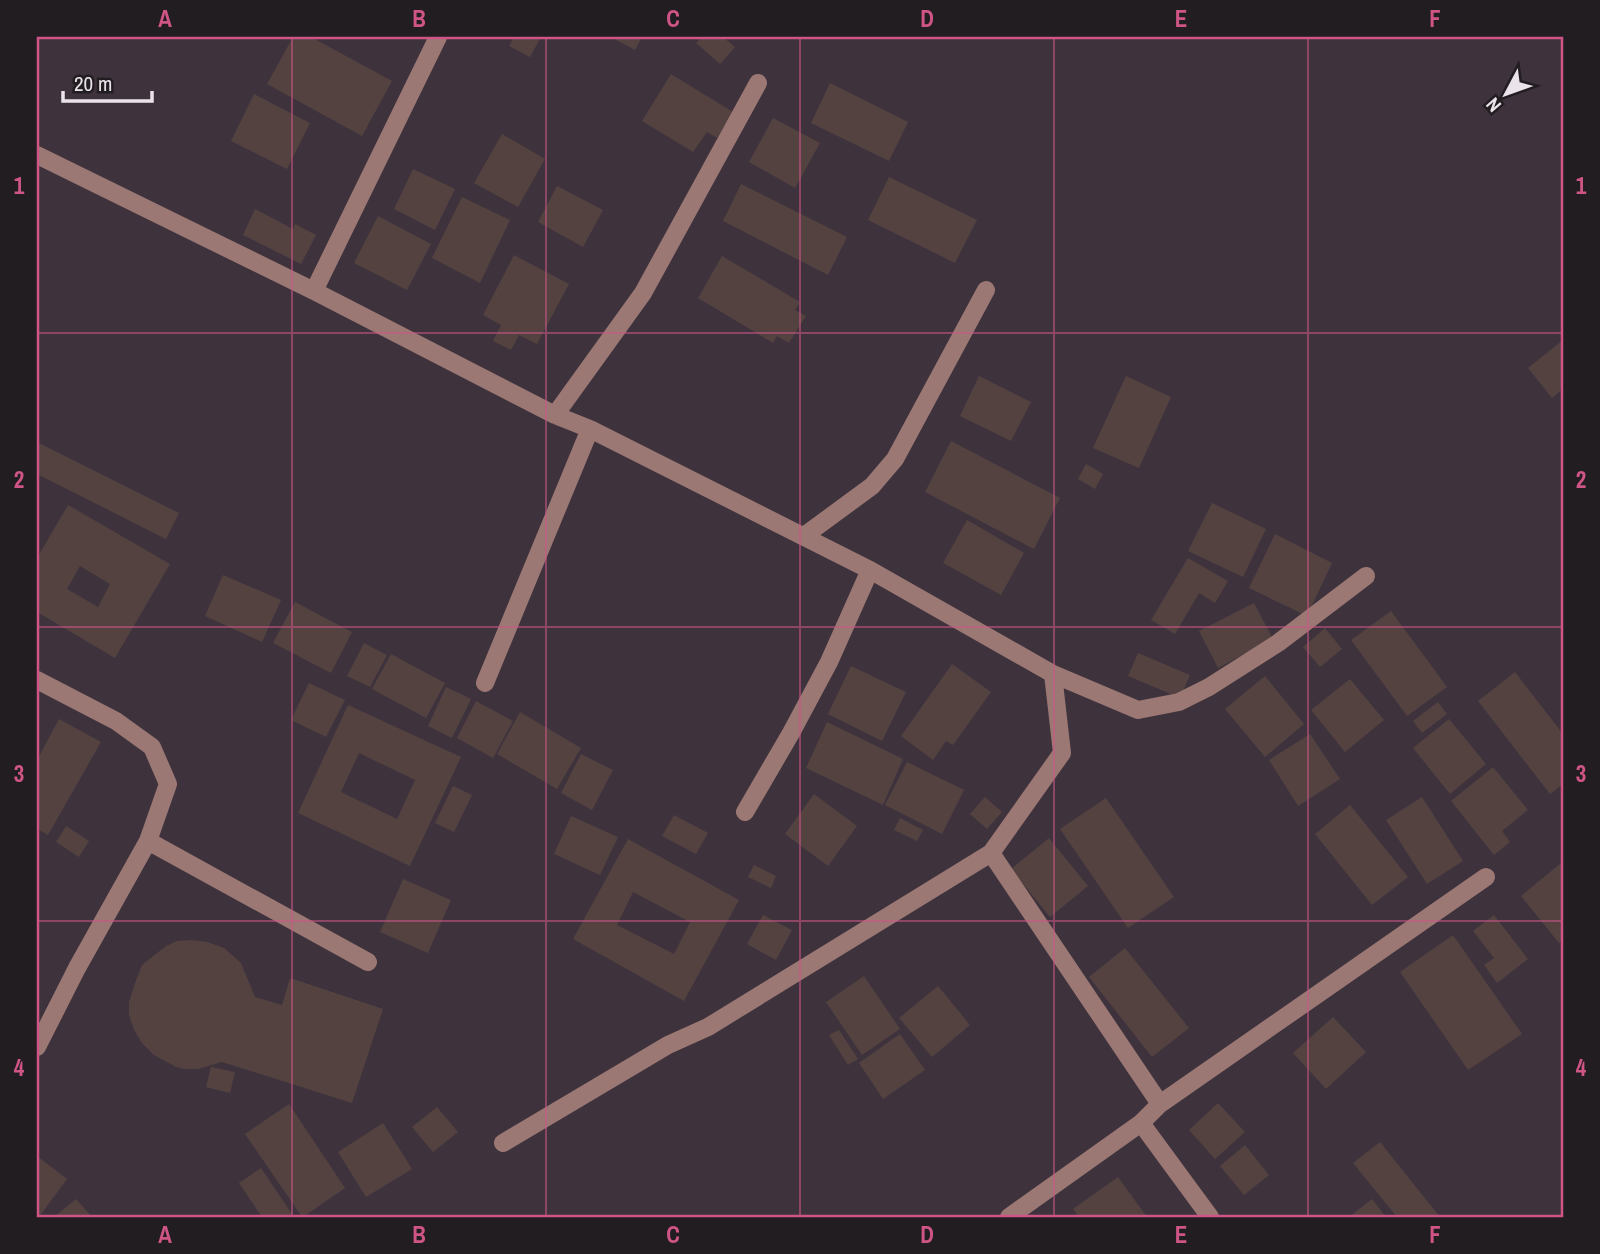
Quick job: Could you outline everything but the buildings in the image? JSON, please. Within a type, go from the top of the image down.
[{"type":"street","points":[[314,291],[438,37]]},
{"type":"street","points":[[555,415],[643,293],[758,83]]},
{"type":"street","points":[[37,155],[870,570],[1053,674],[1138,710],[1179,702],[1209,687],[1278,642],[1366,576]]},
{"type":"street","points":[[804,537],[872,486],[895,459],[986,289]]},
{"type":"street","points":[[485,683],[590,429]]},
{"type":"street","points":[[745,812],[830,662],[870,570]]},
{"type":"street","points":[[503,1143],[668,1045],[708,1027],[991,853],[1062,753],[1053,674]]},
{"type":"street","points":[[37,680],[116,721],[152,747],[168,784],[148,841],[77,968],[37,1047]]},
{"type":"street","points":[[148,841],[368,962]]},
{"type":"street","points":[[991,853],[1160,1104]]},
{"type":"street","points":[[1009,1217],[1141,1123],[1160,1104],[1486,877]]},
{"type":"street","points":[[1141,1123],[1210,1217]]}]
